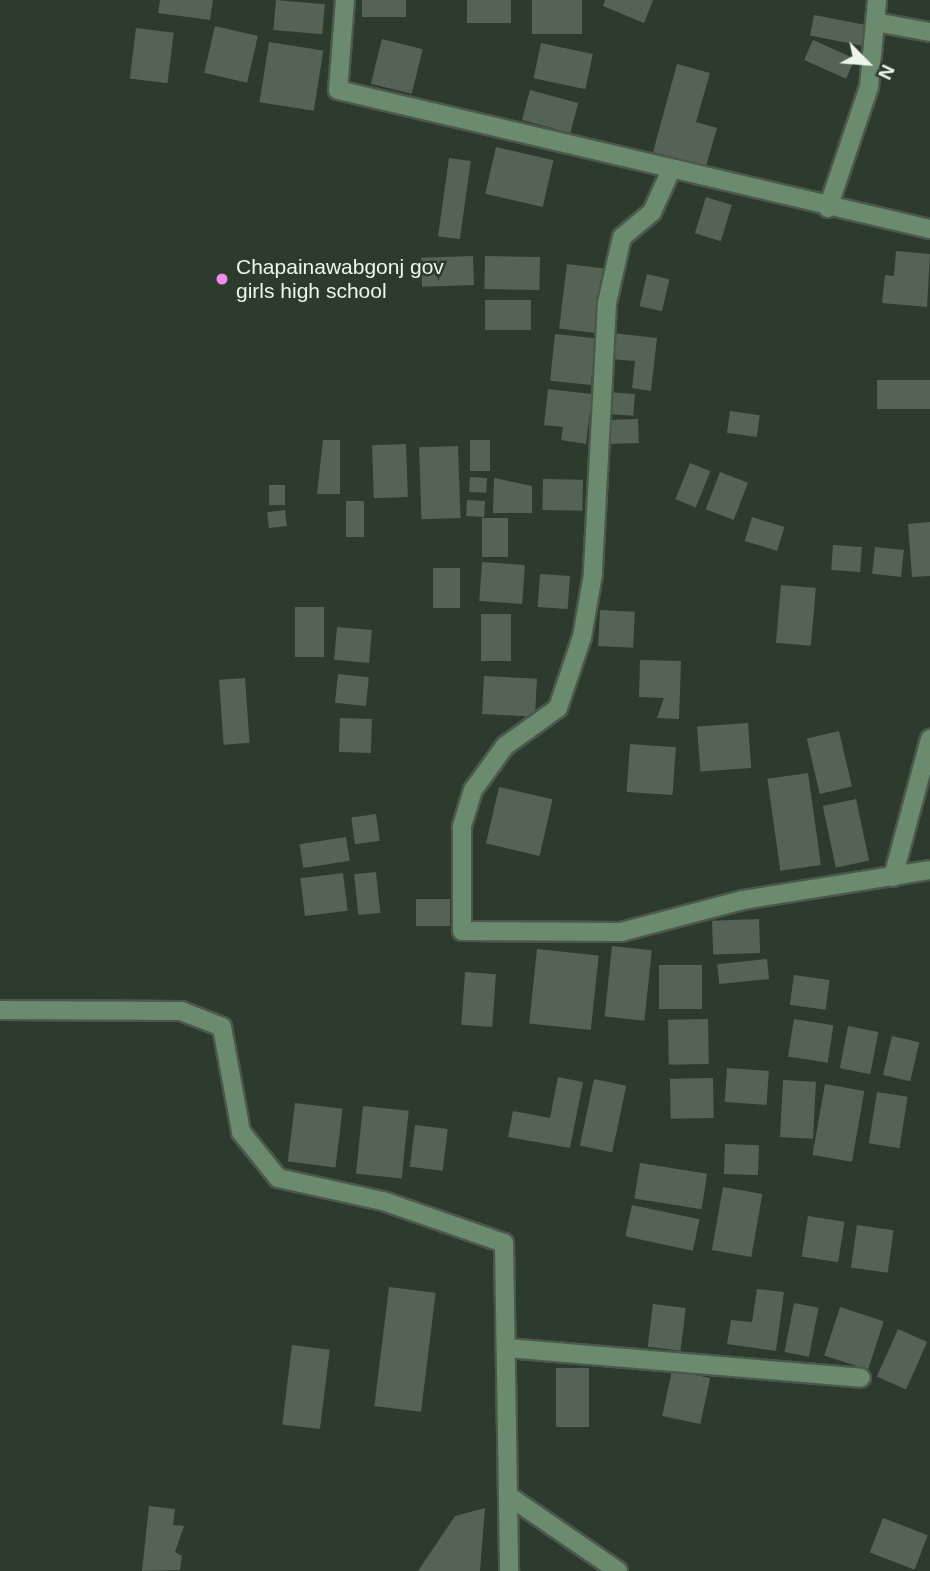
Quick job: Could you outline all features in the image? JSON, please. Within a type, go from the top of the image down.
[{"type":"street","points":[[345,0],[338,90],[828,208],[930,229]]},
{"type":"street","points":[[828,208],[869,87],[877,0]]},
{"type":"street","points":[[875,22],[930,32]]},
{"type":"street","points":[[671,170],[652,212],[622,237],[607,303],[593,574],[582,637],[558,708],[505,746],[473,790],[462,827],[462,931],[621,932],[743,900],[930,870]]},
{"type":"street","points":[[893,877],[930,739]]},
{"type":"street","points":[[0,1010],[181,1011],[222,1027],[241,1132],[278,1178],[383,1201],[504,1243],[510,1497],[509,1571]]},
{"type":"street","points":[[507,1348],[861,1378]]},
{"type":"street","points":[[510,1497],[618,1571]]},
{"type":"building","points":[[160,0],[213,0],[210,20],[158,13]]},
{"type":"building","points":[[276,0],[325,4],[322,34],[273,30]]},
{"type":"building","points":[[362,0],[406,0],[406,17],[362,17]]},
{"type":"building","points":[[467,0],[511,0],[511,23],[467,23]]},
{"type":"building","points":[[532,0],[582,0],[582,34],[532,34]]},
{"type":"building","points":[[605,0],[653,0],[644,23],[603,6]]},
{"type":"building","points":[[814,15],[866,25],[862,46],[810,36]]},
{"type":"building","points":[[215,26],[258,36],[247,83],[204,73]]},
{"type":"building","points":[[136,28],[174,33],[168,83],[130,79]]},
{"type":"building","points":[[382,39],[423,49],[412,94],[371,84]]},
{"type":"building","points":[[813,40],[855,59],[846,79],[804,60]]},
{"type":"building","points":[[269,42],[323,51],[314,111],[259,102]]},
{"type":"building","points":[[541,43],[593,54],[585,89],[534,78]]},
{"type":"building","points":[[677,64],[710,73],[696,122],[717,128],[706,166],[653,152]]},
{"type":"building","points":[[530,90],[578,103],[570,133],[522,120]]},
{"type":"building","points":[[496,147],[553,160],[543,207],[485,194]]},
{"type":"building","points":[[449,158],[471,161],[460,239],[438,236]]},
{"type":"building","points":[[706,197],[732,205],[721,241],[695,233]]},
{"type":"building","points":[[896,251],[930,254],[927,307],[882,303],[885,275],[894,276]]},
{"type":"building","points":[[473,256],[474,285],[422,287],[421,258]]},
{"type":"building","points":[[485,256],[540,257],[539,290],[484,289]]},
{"type":"building","points":[[567,264],[609,269],[601,334],[559,329]]},
{"type":"building","points":[[647,274],[669,279],[662,311],[640,306]]},
{"type":"building","points":[[485,300],[531,300],[531,330],[485,330]]},
{"type":"building","points":[[613,333],[657,338],[651,391],[632,388],[635,361],[611,359]]},
{"type":"building","points":[[555,334],[596,338],[591,385],[550,381]]},
{"type":"building","points":[[877,380],[930,380],[930,409],[877,409]]},
{"type":"building","points":[[548,389],[592,394],[586,444],[561,440],[563,427],[544,425]]},
{"type":"building","points":[[608,392],[635,394],[633,416],[606,414]]},
{"type":"building","points":[[730,411],[760,415],[757,437],[727,433]]},
{"type":"building","points":[[638,419],[639,443],[608,444],[607,420]]},
{"type":"building","points":[[323,440],[340,440],[340,494],[317,494]]},
{"type":"building","points":[[470,440],[490,440],[490,471],[470,471]]},
{"type":"building","points":[[406,444],[408,497],[374,498],[372,445]]},
{"type":"building","points":[[458,446],[461,518],[422,519],[419,447]]},
{"type":"building","points":[[690,463],[710,471],[696,507],[675,499]]},
{"type":"building","points":[[720,472],[748,483],[734,520],[706,509]]},
{"type":"building","points":[[470,477],[487,478],[486,493],[469,492]]},
{"type":"building","points":[[494,478],[532,486],[532,513],[493,513]]},
{"type":"building","points":[[543,479],[583,480],[582,511],[542,510]]},
{"type":"building","points":[[269,485],[285,485],[285,505],[269,505]]},
{"type":"building","points":[[467,500],[485,501],[484,517],[466,516]]},
{"type":"building","points":[[346,501],[364,501],[364,537],[346,537]]},
{"type":"building","points":[[285,510],[287,526],[269,528],[267,512]]},
{"type":"building","points":[[752,517],[785,527],[777,551],[745,541]]},
{"type":"building","points":[[482,518],[508,518],[508,557],[482,557]]},
{"type":"building","points":[[930,522],[930,576],[912,577],[908,524]]},
{"type":"building","points":[[833,545],[862,547],[860,572],[831,570]]},
{"type":"building","points":[[875,547],[904,550],[901,577],[872,574]]},
{"type":"building","points":[[482,562],[525,565],[522,604],[479,601]]},
{"type":"building","points":[[433,568],[460,568],[460,608],[433,608]]},
{"type":"building","points":[[540,574],[570,576],[568,609],[538,607]]},
{"type":"building","points":[[781,585],[816,588],[811,646],[776,643]]},
{"type":"building","points":[[295,607],[324,607],[324,657],[295,657]]},
{"type":"building","points":[[600,610],[635,612],[633,648],[598,646]]},
{"type":"building","points":[[481,614],[511,614],[511,661],[481,661]]},
{"type":"building","points":[[337,627],[372,630],[369,663],[334,660]]},
{"type":"building","points":[[640,660],[681,661],[679,719],[657,718],[664,698],[639,697]]},
{"type":"building","points":[[338,674],[369,677],[366,706],[335,703]]},
{"type":"building","points":[[484,676],[537,679],[535,717],[482,714]]},
{"type":"building","points":[[245,678],[250,743],[224,745],[219,680]]},
{"type":"building","points":[[340,718],[372,719],[371,753],[339,752]]},
{"type":"building","points":[[748,723],[751,768],[700,771],[697,727]]},
{"type":"building","points":[[839,731],[852,787],[820,794],[807,738]]},
{"type":"building","points":[[630,744],[676,747],[673,795],[627,792]]},
{"type":"building","points":[[808,773],[821,865],[780,871],[767,779]]},
{"type":"building","points":[[499,787],[553,799],[540,856],[486,844]]},
{"type":"building","points":[[856,799],[869,861],[836,868],[823,806]]},
{"type":"building","points":[[376,814],[380,841],[355,844],[351,817]]},
{"type":"building","points":[[346,837],[350,861],[303,868],[300,844]]},
{"type":"building","points":[[376,872],[380,913],[358,915],[354,874]]},
{"type":"building","points":[[343,873],[348,911],[305,916],[300,878]]},
{"type":"building","points":[[416,899],[450,899],[450,926],[416,926]]},
{"type":"building","points":[[759,919],[760,953],[713,955],[712,921]]},
{"type":"building","points":[[612,946],[652,950],[644,1021],[605,1017]]},
{"type":"building","points":[[537,949],[599,955],[591,1030],[529,1024]]},
{"type":"building","points":[[767,959],[769,979],[719,984],[717,964]]},
{"type":"building","points":[[659,965],[702,965],[702,1009],[659,1009]]},
{"type":"building","points":[[465,972],[496,974],[492,1027],[461,1025]]},
{"type":"building","points":[[794,975],[830,980],[825,1010],[790,1005]]},
{"type":"building","points":[[708,1019],[709,1064],[669,1065],[668,1020]]},
{"type":"building","points":[[794,1019],[834,1025],[828,1063],[788,1057]]},
{"type":"building","points":[[848,1026],[878,1032],[870,1074],[840,1068]]},
{"type":"building","points":[[892,1036],[919,1042],[910,1081],[883,1075]]},
{"type":"building","points":[[727,1068],[769,1071],[767,1105],[725,1102]]},
{"type":"building","points":[[558,1077],[583,1082],[570,1148],[508,1137],[513,1111],[550,1118]]},
{"type":"building","points":[[713,1078],[714,1118],[671,1119],[670,1079]]},
{"type":"building","points":[[594,1079],[626,1086],[612,1152],[580,1146]]},
{"type":"building","points":[[783,1080],[816,1082],[813,1139],[780,1137]]},
{"type":"building","points":[[825,1084],[864,1091],[852,1162],[812,1155]]},
{"type":"building","points":[[877,1092],[908,1097],[899,1148],[869,1143]]},
{"type":"building","points":[[295,1103],[343,1109],[335,1167],[288,1162]]},
{"type":"building","points":[[363,1106],[409,1111],[402,1178],[356,1174]]},
{"type":"building","points":[[415,1125],[448,1129],[443,1171],[410,1167]]},
{"type":"building","points":[[725,1144],[759,1145],[758,1175],[724,1174]]},
{"type":"building","points":[[640,1163],[707,1174],[702,1209],[634,1199]]},
{"type":"building","points":[[723,1187],[762,1194],[751,1257],[712,1250]]},
{"type":"building","points":[[632,1205],[699,1219],[693,1251],[625,1236]]},
{"type":"building","points":[[808,1216],[845,1222],[838,1262],[802,1256]]},
{"type":"building","points":[[857,1225],[894,1230],[888,1273],[851,1268]]},
{"type":"building","points":[[389,1287],[436,1293],[421,1412],[374,1406]]},
{"type":"building","points":[[757,1289],[784,1292],[776,1351],[727,1344],[731,1320],[752,1322]]},
{"type":"building","points":[[794,1303],[819,1308],[809,1357],[784,1352]]},
{"type":"building","points":[[653,1304],[686,1308],[681,1351],[648,1347]]},
{"type":"building","points":[[840,1307],[884,1321],[868,1370],[824,1356]]},
{"type":"building","points":[[898,1329],[927,1342],[906,1390],[877,1377]]},
{"type":"building","points":[[292,1345],[330,1350],[320,1429],[282,1424]]},
{"type":"building","points":[[556,1368],[589,1368],[589,1427],[556,1427]]},
{"type":"building","points":[[672,1370],[710,1378],[700,1424],[662,1416]]},
{"type":"building","points":[[149,1506],[175,1509],[173,1525],[184,1526],[175,1552],[182,1556],[180,1570],[142,1571]]},
{"type":"building","points":[[485,1508],[480,1571],[418,1571],[455,1516]]},
{"type":"building","points":[[883,1518],[928,1535],[915,1570],[870,1553]]},
{"type":"place","name":"Chapainawabgonj gov girls high school","points":[[222,279]]}]
